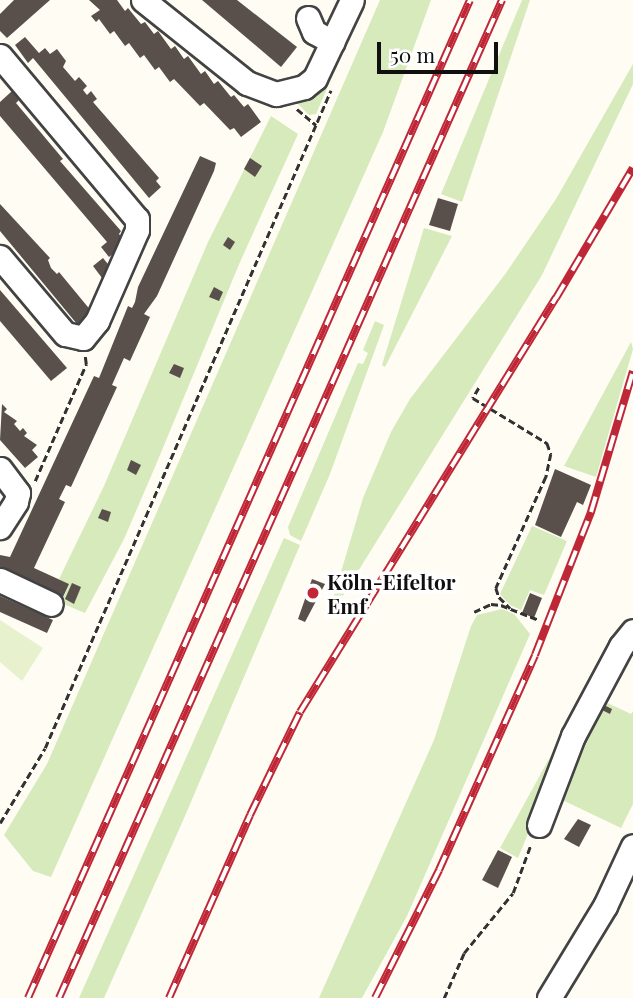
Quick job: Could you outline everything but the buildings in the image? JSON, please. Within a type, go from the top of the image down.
[{"type":"street","points":[[143,0],[247,83],[262,91],[288,93],[304,87],[315,78],[333,42],[348,1]]},
{"type":"street","points":[[308,18],[314,32],[333,42]]},
{"type":"street","points":[[0,56],[137,219],[137,230],[97,321],[83,338],[65,334],[0,257]]},
{"type":"street","points":[[0,469],[19,493],[0,527]]},
{"type":"street","points":[[0,580],[51,604]]},
{"type":"street","points":[[539,825],[573,736],[621,646],[633,631]]},
{"type":"street","points":[[549,998],[605,906],[633,846]]},
{"type":"path","points":[[0,823],[45,748],[316,125],[292,104],[288,93]]},
{"type":"path","points":[[19,493],[32,487],[86,365],[83,338]]},
{"type":"path","points":[[480,388],[473,398],[547,443],[551,454],[547,477],[496,588],[499,597],[510,608]]},
{"type":"path","points":[[474,612],[491,604],[510,608],[539,620]]},
{"type":"path","points":[[444,998],[464,953],[513,893],[539,825]]},
{"type":"green space","points":[[380,0],[431,0],[383,132],[51,877],[33,871],[4,835],[47,764]]},
{"type":"green space","points":[[522,0],[530,0],[462,202],[441,194]]},
{"type":"green space","points":[[348,31],[350,35],[316,114],[309,115],[295,101],[303,99]]},
{"type":"green space","points":[[633,64],[633,84],[542,275],[334,610],[330,609],[363,498],[391,432],[410,399],[506,273],[556,199]]},
{"type":"green space","points":[[271,116],[298,134],[240,262],[124,539],[85,613],[61,603],[69,584],[59,579],[104,486],[208,242]]},
{"type":"green space","points":[[424,228],[452,236],[385,367],[382,365]]},
{"type":"green space","points":[[375,321],[384,325],[330,474],[301,541],[290,535],[288,527],[358,363],[363,364],[368,353],[363,350]]},
{"type":"green space","points":[[631,342],[633,349],[596,477],[564,466]]},
{"type":"green space","points":[[532,526],[567,541],[544,595],[530,590],[521,610],[510,605],[500,594]]},
{"type":"green space","points":[[284,538],[300,545],[104,998],[79,998]]},
{"type":"green space","points":[[502,609],[514,614],[530,634],[407,916],[362,998],[319,998],[434,740],[471,626],[477,615]]},
{"type":"green space","points":[[0,620],[43,648],[22,681],[0,662]]},
{"type":"green space","points":[[599,699],[631,714],[633,711],[633,804],[621,828],[556,797]]},
{"type":"green space","points":[[572,717],[548,785],[518,858],[500,848]]},
{"type":"railway","points":[[28,998],[470,0]]},
{"type":"railway","points":[[59,998],[502,0]]},
{"type":"railway","points":[[169,998],[250,815],[300,712],[556,298],[633,168]]},
{"type":"railway","points":[[375,998],[439,870],[535,655],[591,512],[633,371]]},
{"type":"place","name":"Köln-Eifeltor Emf","points":[[313,593]]}]
